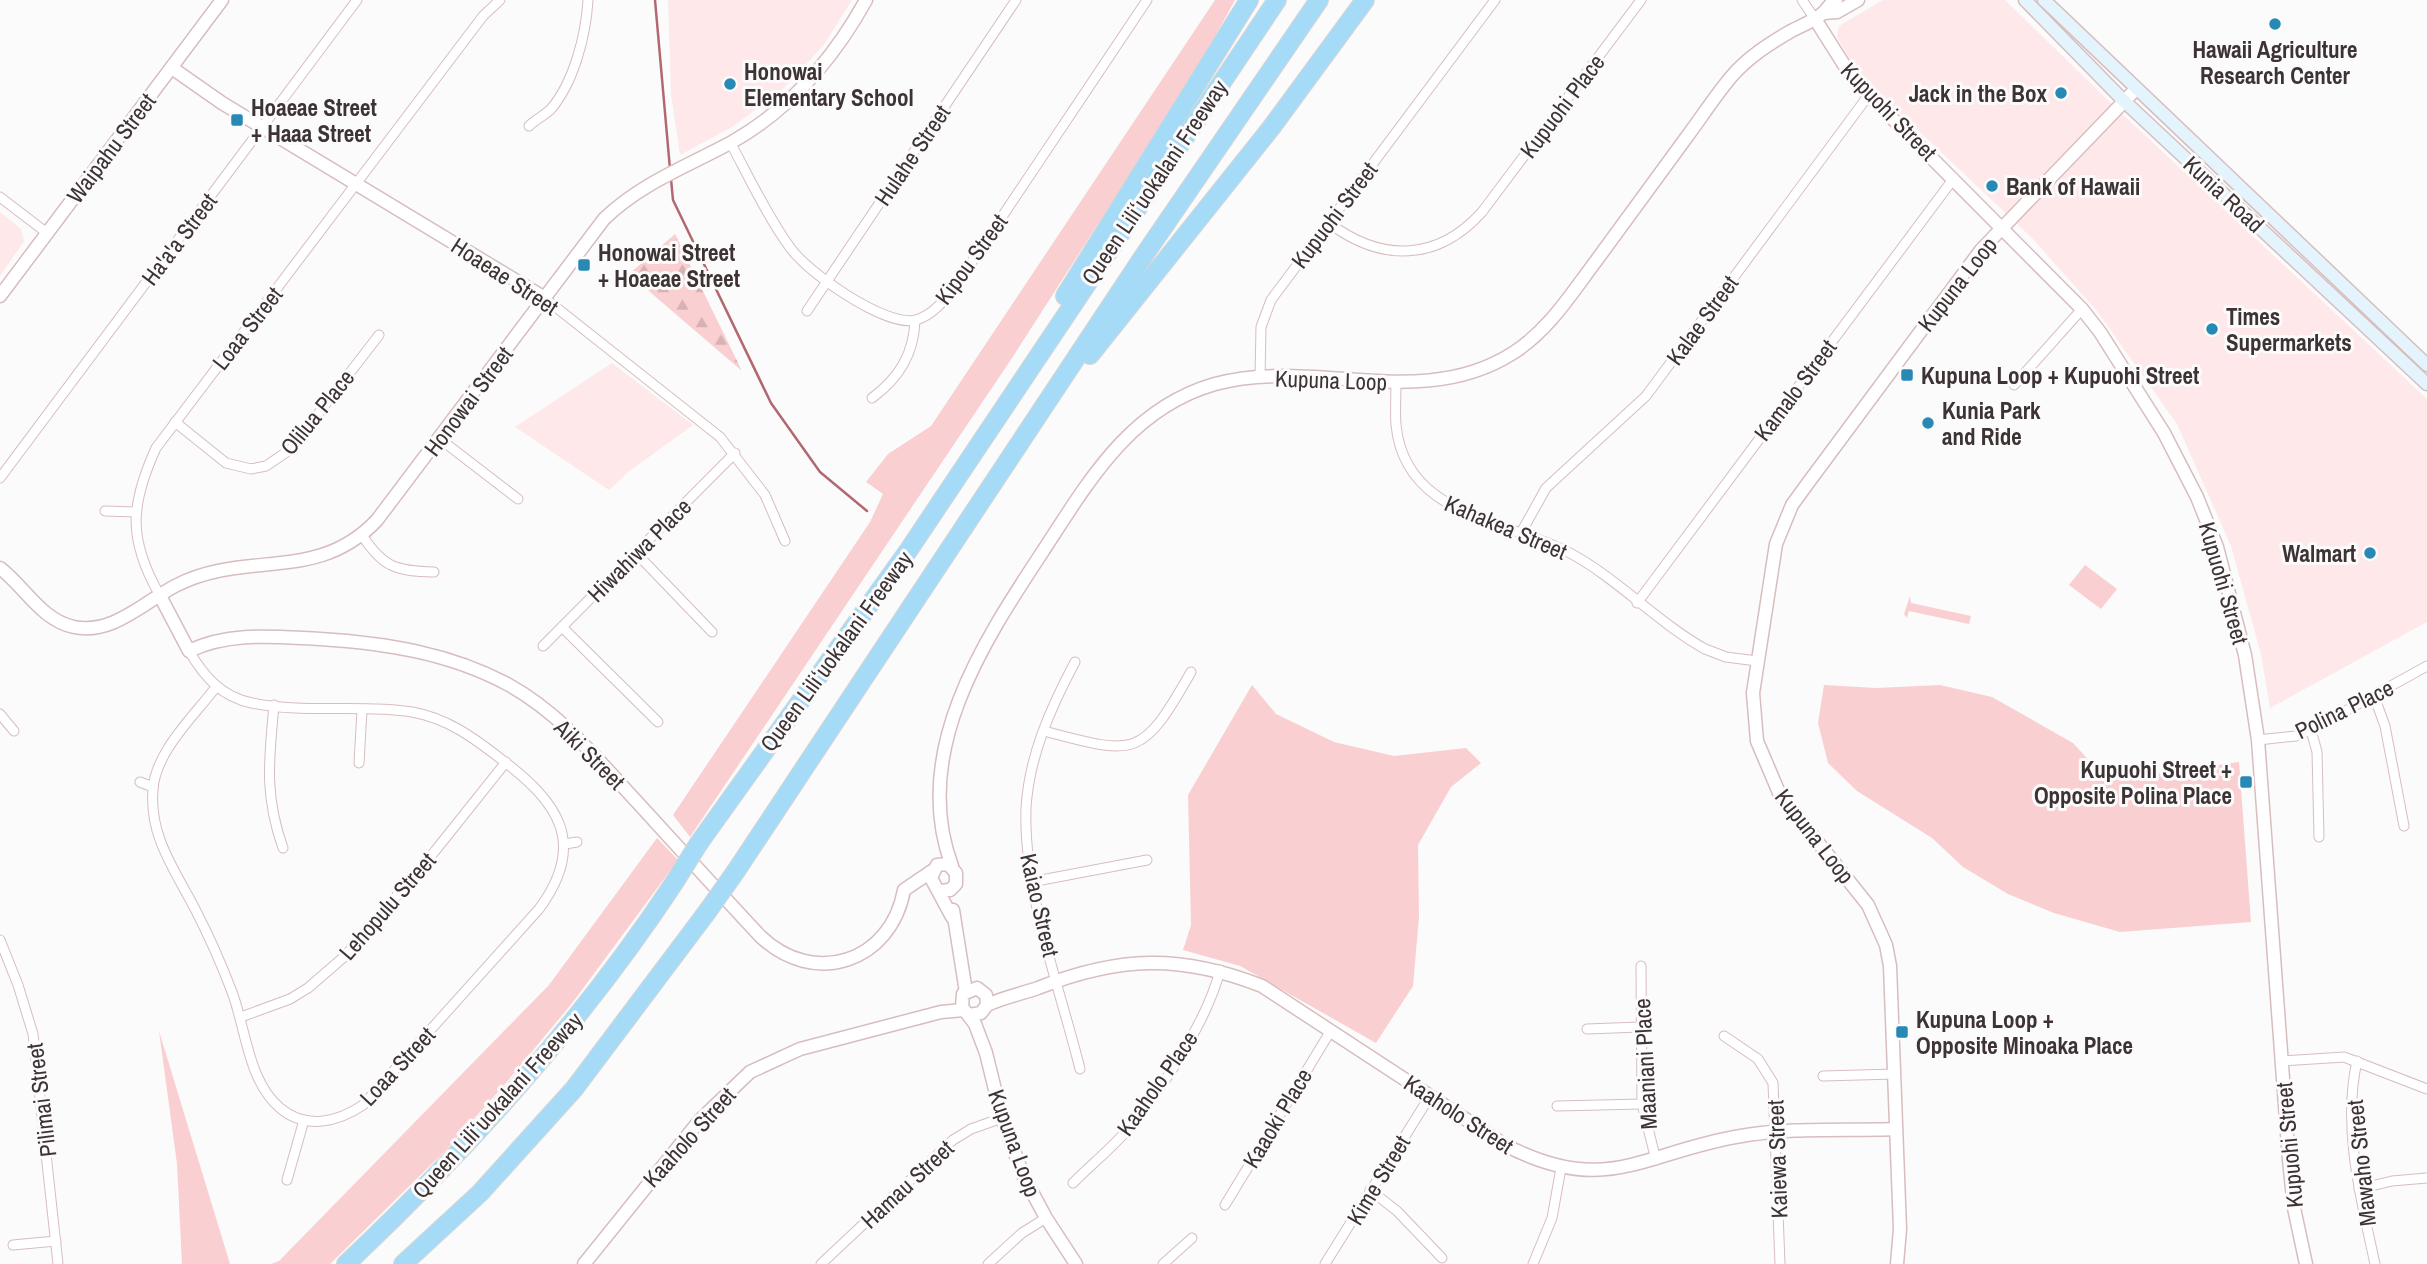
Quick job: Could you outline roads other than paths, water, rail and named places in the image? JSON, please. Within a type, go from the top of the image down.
[{"type":"highway","points":[[966,462],[1106,227],[1211,65],[1249,0]]},
{"type":"highway","name":"Queen Liliʻuokalani Freeway","points":[[346,1264],[430,1185],[533,1071],[629,951],[699,843],[908,551],[1277,0]]},
{"type":"highway","name":"Queen Liliʻuokalani Freeway","points":[[403,1264],[480,1193],[574,1089],[707,912],[1319,0]]},
{"type":"highway","points":[[1014,451],[1272,128],[1365,0]]},
{"type":"main road","name":"Kunia Road","points":[[2025,0],[2124,101],[2427,384]]},
{"type":"main road","name":"Kunia Road","points":[[2044,0],[2427,365]]},
{"type":"street","name":"Waipahu Street","points":[[0,296],[222,0]]},
{"type":"street","name":"Ha'a'a Street","points":[[0,478],[357,0]]},
{"type":"street","name":"Loaa Street","points":[[304,1120],[319,1123],[336,1120],[363,1105],[543,902],[563,864],[565,844],[560,825],[541,792],[506,762],[470,735],[436,719],[411,712],[252,703],[216,687],[189,650],[137,547],[136,512],[141,486],[156,448],[483,16],[500,0]]},
{"type":"street","points":[[529,126],[551,109],[570,74],[585,29],[588,0]]},
{"type":"street","name":"Honowai Street","points":[[0,568],[43,612],[72,626],[108,625],[181,583],[225,569],[316,559],[346,547],[362,536],[440,439],[543,297],[604,219],[627,198],[730,142],[780,108],[812,77],[842,40],[866,0]]},
{"type":"street","name":"Hulahe Street","points":[[807,311],[1016,0]]},
{"type":"street","name":"Kipou Street","points":[[730,142],[790,248],[807,266],[890,319],[915,320],[935,310],[959,281],[1147,0]]},
{"type":"street","name":"Kupuohi Street","points":[[1261,377],[1259,342],[1265,313],[1279,288],[1495,0]]},
{"type":"street","name":"Kupuohi Place","points":[[1329,223],[1359,243],[1403,251],[1447,241],[1482,212],[1641,0]]},
{"type":"street","name":"Kupuohi Street","points":[[1802,0],[1819,16],[1840,62],[1868,96],[1954,178],[2100,332],[2164,433],[2197,497],[2217,547],[2245,654],[2258,740],[2294,1208],[2306,1264]]},
{"type":"street","name":"Kupuna Loop","points":[[938,880],[957,881],[940,817],[945,749],[959,698],[981,649],[1098,468],[1138,424],[1162,407],[1216,384],[1261,377],[1437,381],[1464,375],[1513,353],[1535,337],[1554,318],[1731,77],[1769,43],[1819,16],[1836,0]]},
{"type":"street","name":"Kupuna Loop","points":[[1819,16],[1837,12],[1858,0]]},
{"type":"street","name":"Hoaeae Street","points":[[173,68],[262,127],[543,297],[704,422],[735,453],[765,495],[785,541]]},
{"type":"street","name":"Kupuna Loop","points":[[1897,1264],[1900,1229],[1893,988],[1886,945],[1868,905],[1792,811],[1765,766],[1754,719],[1757,661],[1770,565],[1793,505],[1953,286],[2002,227],[2136,89]]},
{"type":"street","name":"Kalae Street","points":[[1522,531],[1546,488],[1646,396],[1868,96]]},
{"type":"street","name":"Kamalo Street","points":[[1637,603],[1954,178]]},
{"type":"street","points":[[0,197],[47,233]]},
{"type":"street","points":[[2014,385],[2082,310]]},
{"type":"street","points":[[872,398],[890,384],[909,356],[914,343],[915,320]]},
{"type":"street","name":"Olilua Place","points":[[175,422],[226,463],[239,468],[266,466],[291,449],[379,335]]},
{"type":"street","name":"Kahakea Street","points":[[1396,382],[1396,426],[1399,442],[1423,485],[1442,501],[1464,514],[1522,531],[1571,554],[1705,649],[1726,657],[1757,661]]},
{"type":"street","points":[[440,439],[518,499]]},
{"type":"street","name":"Hiwahiwa Place","points":[[543,646],[735,453]]},
{"type":"street","points":[[105,512],[136,512]]},
{"type":"street","points":[[362,536],[382,560],[394,568],[434,572]]},
{"type":"street","points":[[636,553],[712,632]]},
{"type":"street","points":[[562,627],[658,722]]},
{"type":"street","name":"Aiki Street","points":[[189,650],[218,640],[253,636],[383,643],[459,663],[509,685],[538,704],[582,742],[760,936],[781,954],[795,960],[825,964],[864,953],[892,926],[910,883],[938,880]]},
{"type":"street","name":"Kaiao Street","points":[[1075,662],[1050,709],[1032,767],[1026,844],[1051,982],[1080,1069]]},
{"type":"street","name":"Polina Place","points":[[2258,740],[2296,736],[2311,730],[2427,666]]},
{"type":"street","points":[[1044,731],[1106,748],[1132,744],[1148,736],[1161,723],[1191,672]]},
{"type":"street","points":[[216,687],[172,744],[153,787],[155,831],[209,936],[241,1017],[263,1088],[280,1109],[304,1120],[287,1180]]},
{"type":"street","points":[[2374,696],[2383,717],[2404,826]]},
{"type":"street","points":[[274,705],[268,779],[270,814],[282,848]]},
{"type":"street","points":[[359,763],[362,710]]},
{"type":"street","points":[[0,714],[14,731]]},
{"type":"street","points":[[2311,730],[2317,752],[2319,837]]},
{"type":"street","name":"Lehopulu Street","points":[[241,1017],[290,999],[308,988],[345,956],[435,851],[506,762]]},
{"type":"street","points":[[140,782],[153,787]]},
{"type":"street","name":"Kupuna Loop","points":[[940,817],[937,822],[938,880],[952,917],[1002,1118],[1023,1175],[1046,1219],[1076,1264]]},
{"type":"street","points":[[565,844],[577,842]]},
{"type":"street","points":[[1031,882],[1147,860]]},
{"type":"street","points":[[938,880],[952,866]]},
{"type":"street","name":"Pilimai Street","points":[[0,940],[19,985],[33,1034],[58,1264]]},
{"type":"street","name":"Kaaholo Street","points":[[583,1264],[700,1120],[750,1072],[800,1049],[1051,982],[1119,965],[1147,962],[1176,962],[1220,970],[1262,986],[1505,1145],[1561,1168],[1613,1171],[1720,1140],[1777,1133],[1896,1129]]},
{"type":"street","name":"Maaniani Place","points":[[1641,966],[1642,1104],[1656,1160]]},
{"type":"street","name":"Kaaholo Place","points":[[1073,1183],[1130,1127],[1147,1105],[1210,1006],[1220,970]]},
{"type":"street","points":[[1587,1029],[1640,1027]]},
{"type":"street","name":"Kaaoki Place","points":[[1225,1205],[1330,1032]]},
{"type":"street","name":"Kaiewa Street","points":[[1724,1036],[1751,1052],[1769,1074],[1775,1092],[1780,1264]]},
{"type":"street","points":[[2282,1061],[2329,1056],[2357,1061],[2427,1089]]},
{"type":"street","name":"Mawaho Street","points":[[2357,1061],[2351,1098],[2359,1189],[2375,1264]]},
{"type":"street","points":[[1823,1076],[1895,1074]]},
{"type":"street","name":"Kime Street","points":[[1325,1264],[1430,1096]]},
{"type":"street","points":[[1557,1107],[1642,1104]]},
{"type":"street","name":"Hamau Street","points":[[821,1264],[953,1140],[971,1129],[1002,1118]]},
{"type":"street","points":[[1535,1263],[1552,1218],[1561,1168]]},
{"type":"street","points":[[2359,1189],[2392,1181],[2427,1178]]},
{"type":"street","points":[[1370,1191],[1398,1211],[1442,1258]]},
{"type":"street","points":[[988,1264],[1022,1233],[1046,1219]]},
{"type":"street","points":[[1163,1264],[1192,1238]]},
{"type":"street","points":[[13,1245],[56,1241]]},
{"type":"waterway","points":[[655,0],[670,169]]},
{"type":"waterway","points":[[671,179],[673,200],[771,403],[820,472],[867,511]]},
{"type":"place","name":"Hawaii Agriculture Research Center","points":[[2275,24]]},
{"type":"place","name":"Honowai Elementary School","points":[[730,84]]},
{"type":"place","name":"Jack in the Box","points":[[2061,93]]},
{"type":"place","name":"Hoaeae Street + Haaa Street","points":[[237,120]]},
{"type":"place","name":"Bank of Hawaii","points":[[1992,186]]},
{"type":"place","name":"Honowai Street + Hoaeae Street","points":[[584,265]]},
{"type":"place","name":"Times Supermarkets","points":[[2212,329]]},
{"type":"place","name":"Kupuna Loop + Kupuohi Street","points":[[1907,375]]},
{"type":"place","name":"Kunia Park and Ride","points":[[1928,423]]},
{"type":"place","name":"Walmart","points":[[2370,553]]},
{"type":"place","name":"Kupuohi Street + Opposite Polina Place","points":[[2246,782]]},
{"type":"place","name":"Kupuna Loop + Opposite Minoaka Place","points":[[1902,1032]]}]
